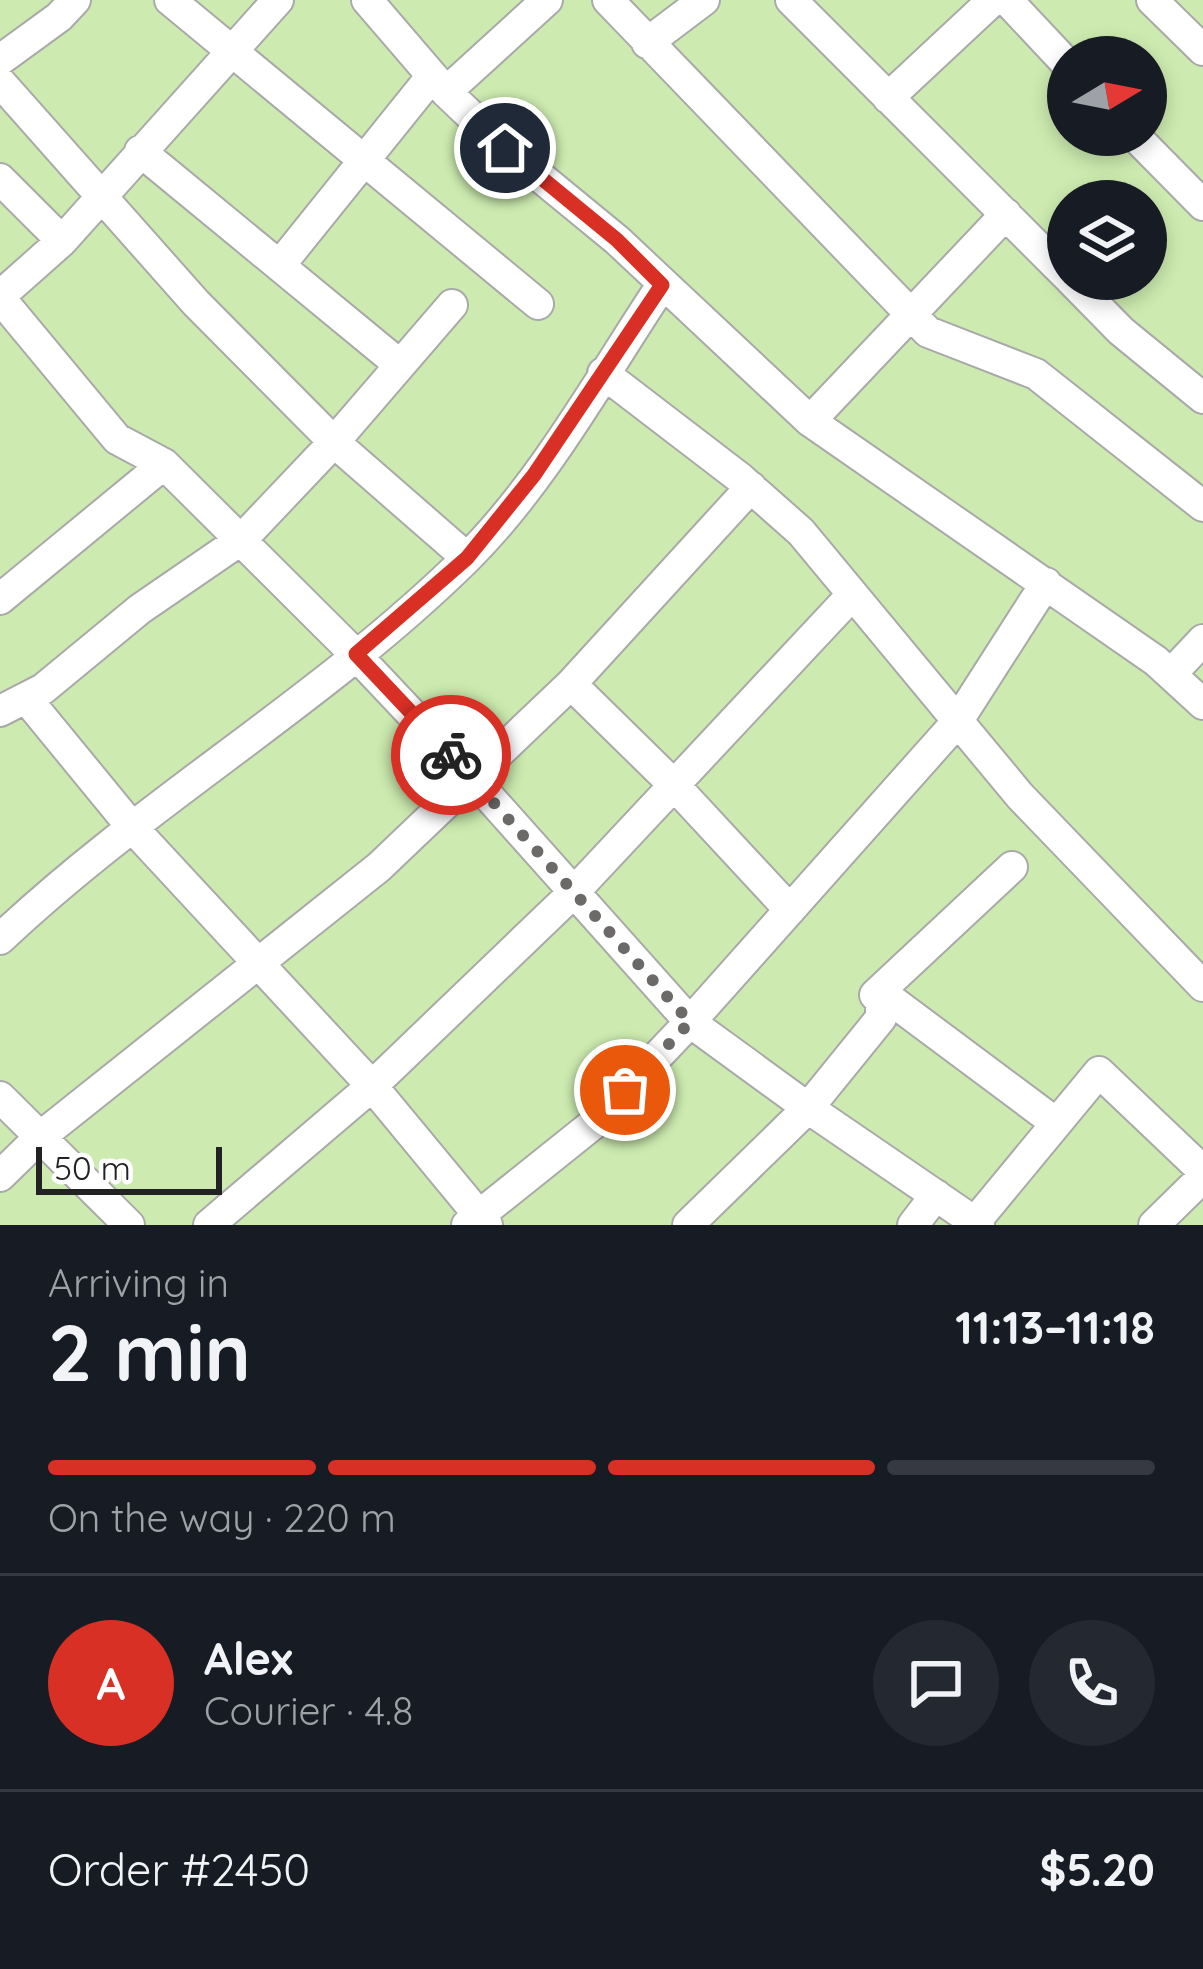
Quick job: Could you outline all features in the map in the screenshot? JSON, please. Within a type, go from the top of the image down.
[{"type":"street","points":[[170,0],[538,304]]},
{"type":"street","points":[[278,0],[62,241],[0,297],[117,439],[164,464],[356,654],[690,1022],[977,1223],[1099,1072],[1203,1174],[1154,1225]]},
{"type":"street","points":[[367,0],[439,84],[505,148],[617,240],[810,421],[1046,583],[1171,674],[1203,704]]},
{"type":"street","points":[[280,265],[361,160],[439,84],[548,0]]},
{"type":"street","points":[[608,0],[909,316],[948,343],[1036,374],[1203,506]]},
{"type":"street","points":[[646,43],[704,0]]},
{"type":"street","points":[[791,0],[1047,256]]},
{"type":"street","points":[[888,98],[993,0]]},
{"type":"street","points":[[1007,0],[1047,43]]},
{"type":"street","points":[[1171,5],[1203,50]]},
{"type":"street","points":[[0,60],[59,6]]},
{"type":"street","points":[[0,82],[196,303],[334,442],[467,558]]},
{"type":"street","points":[[140,151],[400,365]]},
{"type":"street","points":[[1154,156],[1203,206]]},
{"type":"street","points":[[0,178],[62,241]]},
{"type":"street","points":[[810,421],[1006,214]]},
{"type":"street","points":[[0,939],[131,826],[356,654],[467,558],[534,475],[662,285]]},
{"type":"street","points":[[1091,300],[1203,398]]},
{"type":"street","points":[[452,305],[334,442],[242,539],[140,609],[43,689],[9,702],[372,1086],[477,1222],[592,1125],[790,910],[957,722],[1046,583]]},
{"type":"street","points":[[603,373],[752,488],[801,532],[1020,796],[1203,986]]},
{"type":"street","points":[[0,599],[164,464]]},
{"type":"street","points":[[0,1176],[40,1137],[379,867],[571,684],[752,488]]},
{"type":"street","points":[[209,1225],[372,1086],[572,893],[852,595]]},
{"type":"street","points":[[1171,674],[1203,640]]},
{"type":"street","points":[[571,684],[674,785],[790,910]]},
{"type":"street","points":[[708,1219],[881,1018],[881,1001],[875,995],[1012,867]]},
{"type":"street","points":[[879,991],[1056,1124]]},
{"type":"street","points":[[0,1097],[129,1225]]},
{"type":"street","points":[[913,1225],[936,1195]]},
{"type":"green space","points":[[0,0],[1203,0],[1203,1225],[0,1225]]},
{"type":"way so far","points":[[451,755],[690,1022],[625,1090]]},
{"type":"route","points":[[451,755],[356,654],[467,558],[534,475],[662,285],[617,240],[505,148]]}]
